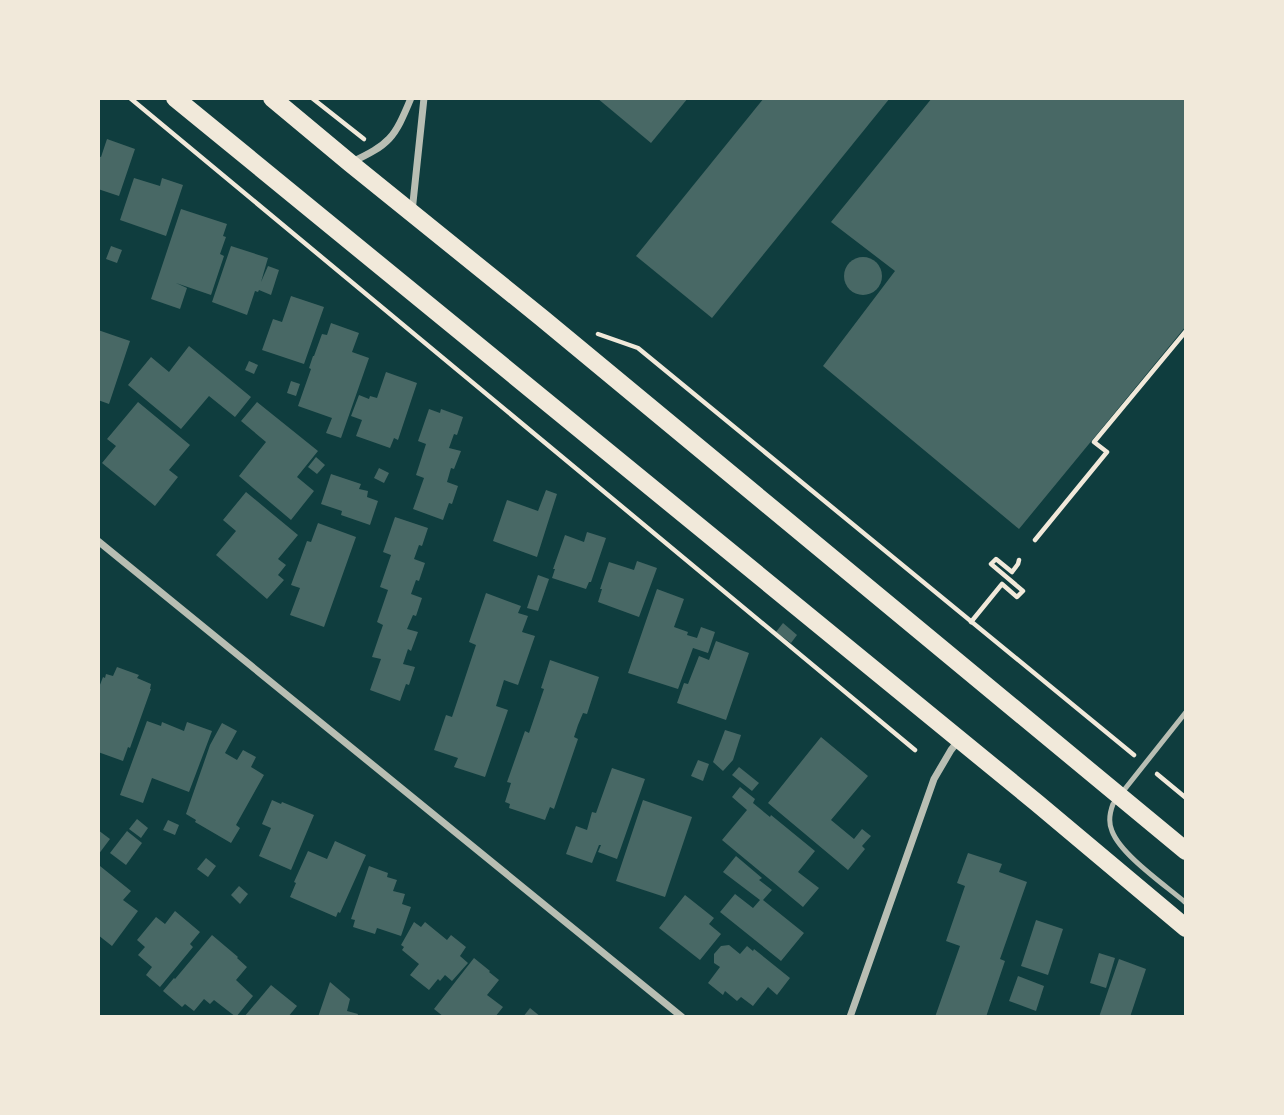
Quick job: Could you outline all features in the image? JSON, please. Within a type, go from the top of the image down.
[{"type":"main road","points":[[175,98],[1186,928]]},
{"type":"main road","points":[[272,98],[1186,851]]},
{"type":"street","points":[[350,163],[379,149],[388,141],[411,98]]},
{"type":"street","points":[[412,213],[424,98]]},
{"type":"street","points":[[98,541],[682,1017]]},
{"type":"street","points":[[850,1017],[934,779],[959,740]]},
{"type":"lane","points":[[1186,712],[1118,796],[1110,812],[1112,830],[1128,854],[1186,903]]},
{"type":"path","points":[[130,98],[915,750]]},
{"type":"path","points":[[312,98],[379,149]]},
{"type":"path","points":[[588,331],[638,348],[1106,733]]},
{"type":"path","points":[[1035,540],[1107,452],[1094,442],[1186,331]]},
{"type":"path","points":[[1180,338],[1186,343]]},
{"type":"path","points":[[971,622],[1002,584],[1017,597],[1023,591],[991,564],[996,559],[1012,572],[1019,560]]},
{"type":"building","points":[[597,98],[688,98],[651,143]]},
{"type":"building","points":[[764,98],[890,98],[712,318],[636,256]]},
{"type":"building","points":[[932,98],[1186,98],[1186,326],[1019,529],[823,366],[895,271],[831,222]]},
{"type":"building","points":[[107,139],[135,149],[119,196],[98,189],[98,156],[101,157]]},
{"type":"building","points":[[134,178],[160,186],[162,178],[183,185],[166,236],[120,220]]},
{"type":"building","points":[[181,209],[227,224],[220,254],[224,256],[211,295],[176,283],[187,288],[180,309],[151,299]]},
{"type":"building","points":[[111,246],[122,250],[117,263],[106,259]]},
{"type":"building","points":[[231,246],[268,258],[261,282],[268,266],[279,270],[271,295],[255,291],[247,315],[212,302]]},
{"type":"building","points":[[863,257],[877,262],[882,276],[877,290],[863,295],[849,290],[844,276],[849,262]]},
{"type":"building","points":[[291,296],[324,307],[304,364],[262,350],[273,319],[282,322]]},
{"type":"building","points":[[331,323],[359,333],[352,352],[369,358],[341,438],[326,433],[332,418],[298,406],[313,356],[322,334],[327,335]]},
{"type":"building","points":[[98,330],[130,341],[109,404],[98,400]]},
{"type":"building","points":[[189,346],[251,397],[235,417],[209,396],[181,429],[128,385],[151,357],[169,372]]},
{"type":"building","points":[[249,361],[258,365],[254,374],[245,370]]},
{"type":"building","points":[[386,372],[417,383],[398,440],[394,438],[390,448],[356,436],[362,420],[351,416],[359,395],[369,399],[370,396],[377,398]]},
{"type":"building","points":[[291,381],[300,384],[296,396],[287,393]]},
{"type":"building","points":[[138,402],[190,445],[169,470],[178,477],[155,506],[102,463],[116,446],[107,439]]},
{"type":"building","points":[[257,402],[318,451],[297,477],[314,491],[291,520],[239,476],[266,442],[241,421]]},
{"type":"building","points":[[429,409],[440,413],[441,409],[463,417],[449,448],[461,451],[454,469],[451,468],[447,482],[458,486],[443,520],[413,509],[424,478],[416,475],[426,444],[418,441]]},
{"type":"building","points":[[316,457],[325,465],[317,474],[308,467]]},
{"type":"building","points":[[379,468],[389,473],[384,483],[374,478]]},
{"type":"building","points":[[331,474],[361,484],[359,489],[368,491],[367,497],[378,501],[370,525],[341,515],[342,511],[321,504]]},
{"type":"building","points":[[546,490],[557,494],[537,557],[493,541],[507,500],[538,511]]},
{"type":"building","points":[[246,492],[298,535],[278,559],[286,565],[278,575],[284,580],[267,599],[216,555],[236,531],[223,520]]},
{"type":"building","points":[[395,517],[428,528],[414,559],[425,563],[411,594],[422,598],[416,616],[413,615],[407,629],[418,632],[403,664],[415,667],[400,701],[370,690],[381,659],[372,657],[383,625],[377,622],[388,590],[380,587],[391,555],[383,552]]},
{"type":"building","points":[[318,523],[356,537],[324,627],[290,615],[300,588],[291,585],[307,541],[311,542]]},
{"type":"building","points":[[587,532],[606,538],[586,589],[552,578],[565,535],[584,542]]},
{"type":"building","points":[[637,561],[657,568],[639,617],[598,602],[609,562],[634,570]]},
{"type":"building","points":[[538,575],[549,579],[538,611],[527,608]]},
{"type":"building","points":[[657,589],[684,599],[674,627],[697,638],[701,627],[715,632],[708,653],[693,648],[678,689],[628,673]]},
{"type":"building","points":[[486,593],[521,606],[518,613],[528,616],[522,632],[535,636],[518,685],[504,680],[496,706],[508,710],[485,777],[454,767],[458,758],[434,750],[446,715],[452,717],[476,645],[469,642]]},
{"type":"building","points":[[783,623],[797,635],[791,643],[776,632]]},
{"type":"building","points":[[716,641],[749,653],[726,720],[677,703],[684,683],[688,684],[699,656],[709,660]]},
{"type":"building","points":[[550,660],[599,677],[587,714],[583,713],[578,725],[574,737],[578,739],[554,809],[550,807],[545,820],[509,808],[510,804],[505,802],[511,783],[507,782],[525,731],[529,733],[544,689],[541,688]]},
{"type":"building","points":[[117,667],[139,675],[137,678],[151,684],[130,748],[128,747],[123,761],[98,752],[98,690],[103,677],[105,678],[106,674],[113,676]]},
{"type":"building","points":[[147,721],[161,726],[162,722],[184,731],[187,722],[212,731],[189,792],[152,778],[143,803],[120,795]]},
{"type":"building","points":[[222,723],[237,731],[225,753],[237,760],[243,750],[256,757],[251,767],[264,775],[236,825],[240,828],[231,843],[186,814],[210,745]]},
{"type":"building","points":[[725,730],[741,735],[733,760],[723,771],[713,762]]},
{"type":"building","points":[[821,737],[868,776],[831,820],[854,839],[862,829],[871,836],[862,846],[865,849],[848,870],[768,803]]},
{"type":"building","points":[[698,760],[709,764],[703,781],[691,776]]},
{"type":"building","points":[[739,767],[759,783],[752,791],[732,775]]},
{"type":"building","points":[[612,768],[645,779],[617,859],[598,852],[601,845],[592,863],[566,854],[576,826],[587,830]]},
{"type":"building","points":[[740,787],[755,799],[753,803],[815,851],[798,872],[819,888],[803,907],[722,840],[747,810],[732,797]]},
{"type":"building","points":[[272,800],[314,815],[291,870],[259,856],[271,828],[262,824]]},
{"type":"building","points":[[643,800],[692,817],[665,897],[616,881]]},
{"type":"building","points":[[137,819],[148,828],[141,838],[129,829]]},
{"type":"building","points":[[168,820],[179,825],[175,835],[163,830]]},
{"type":"building","points":[[98,830],[110,839],[98,855]]},
{"type":"building","points":[[127,831],[142,843],[126,865],[110,853]]},
{"type":"building","points":[[335,841],[366,855],[336,917],[290,897],[308,851],[327,859]]},
{"type":"building","points":[[968,853],[1002,864],[999,872],[1027,882],[1000,959],[1005,961],[986,1017],[935,1017],[960,946],[946,941],[965,886],[957,883]]},
{"type":"building","points":[[736,856],[772,890],[763,900],[804,933],[781,961],[720,912],[735,894],[753,908],[760,900],[723,872]]},
{"type":"building","points":[[206,858],[216,866],[208,877],[197,869]]},
{"type":"building","points":[[100,866],[131,891],[123,900],[138,911],[112,946],[98,935]]},
{"type":"building","points":[[369,866],[388,873],[387,877],[397,880],[393,891],[405,894],[402,904],[411,907],[401,936],[377,928],[375,934],[353,927],[355,920],[351,919]]},
{"type":"building","points":[[239,886],[248,894],[240,904],[231,895]]},
{"type":"building","points":[[685,895],[714,918],[709,924],[721,934],[700,960],[659,928]]},
{"type":"building","points":[[175,911],[200,932],[190,944],[193,947],[160,987],[146,975],[152,967],[138,955],[145,947],[137,940],[156,917],[165,924]]},
{"type":"building","points":[[1036,920],[1063,929],[1048,975],[1021,966]]},
{"type":"building","points":[[414,922],[421,927],[425,922],[447,940],[451,935],[466,947],[460,956],[468,963],[452,981],[445,975],[429,990],[410,975],[419,964],[402,950],[404,947],[401,945]]},
{"type":"building","points":[[212,935],[247,967],[236,980],[253,996],[236,1017],[214,1000],[210,1004],[204,999],[194,1011],[185,1004],[182,1007],[163,991]]},
{"type":"building","points":[[729,945],[740,954],[747,946],[753,951],[754,949],[790,978],[777,995],[768,987],[753,1006],[741,997],[737,1001],[725,991],[723,995],[708,983],[720,967],[714,963],[714,954],[721,946]]},
{"type":"building","points":[[1099,953],[1115,958],[1106,988],[1090,983]]},
{"type":"building","points":[[474,958],[499,980],[487,995],[503,1007],[495,1017],[444,1017],[434,1009]]},
{"type":"building","points":[[1119,959],[1146,969],[1130,1017],[1099,1017]]},
{"type":"building","points":[[1018,976],[1044,986],[1036,1011],[1009,1001]]},
{"type":"building","points":[[330,982],[350,999],[347,1011],[358,1014],[357,1017],[318,1017]]},
{"type":"building","points":[[271,985],[297,1006],[288,1017],[244,1017]]},
{"type":"building","points":[[530,1008],[541,1017],[523,1017]]}]
